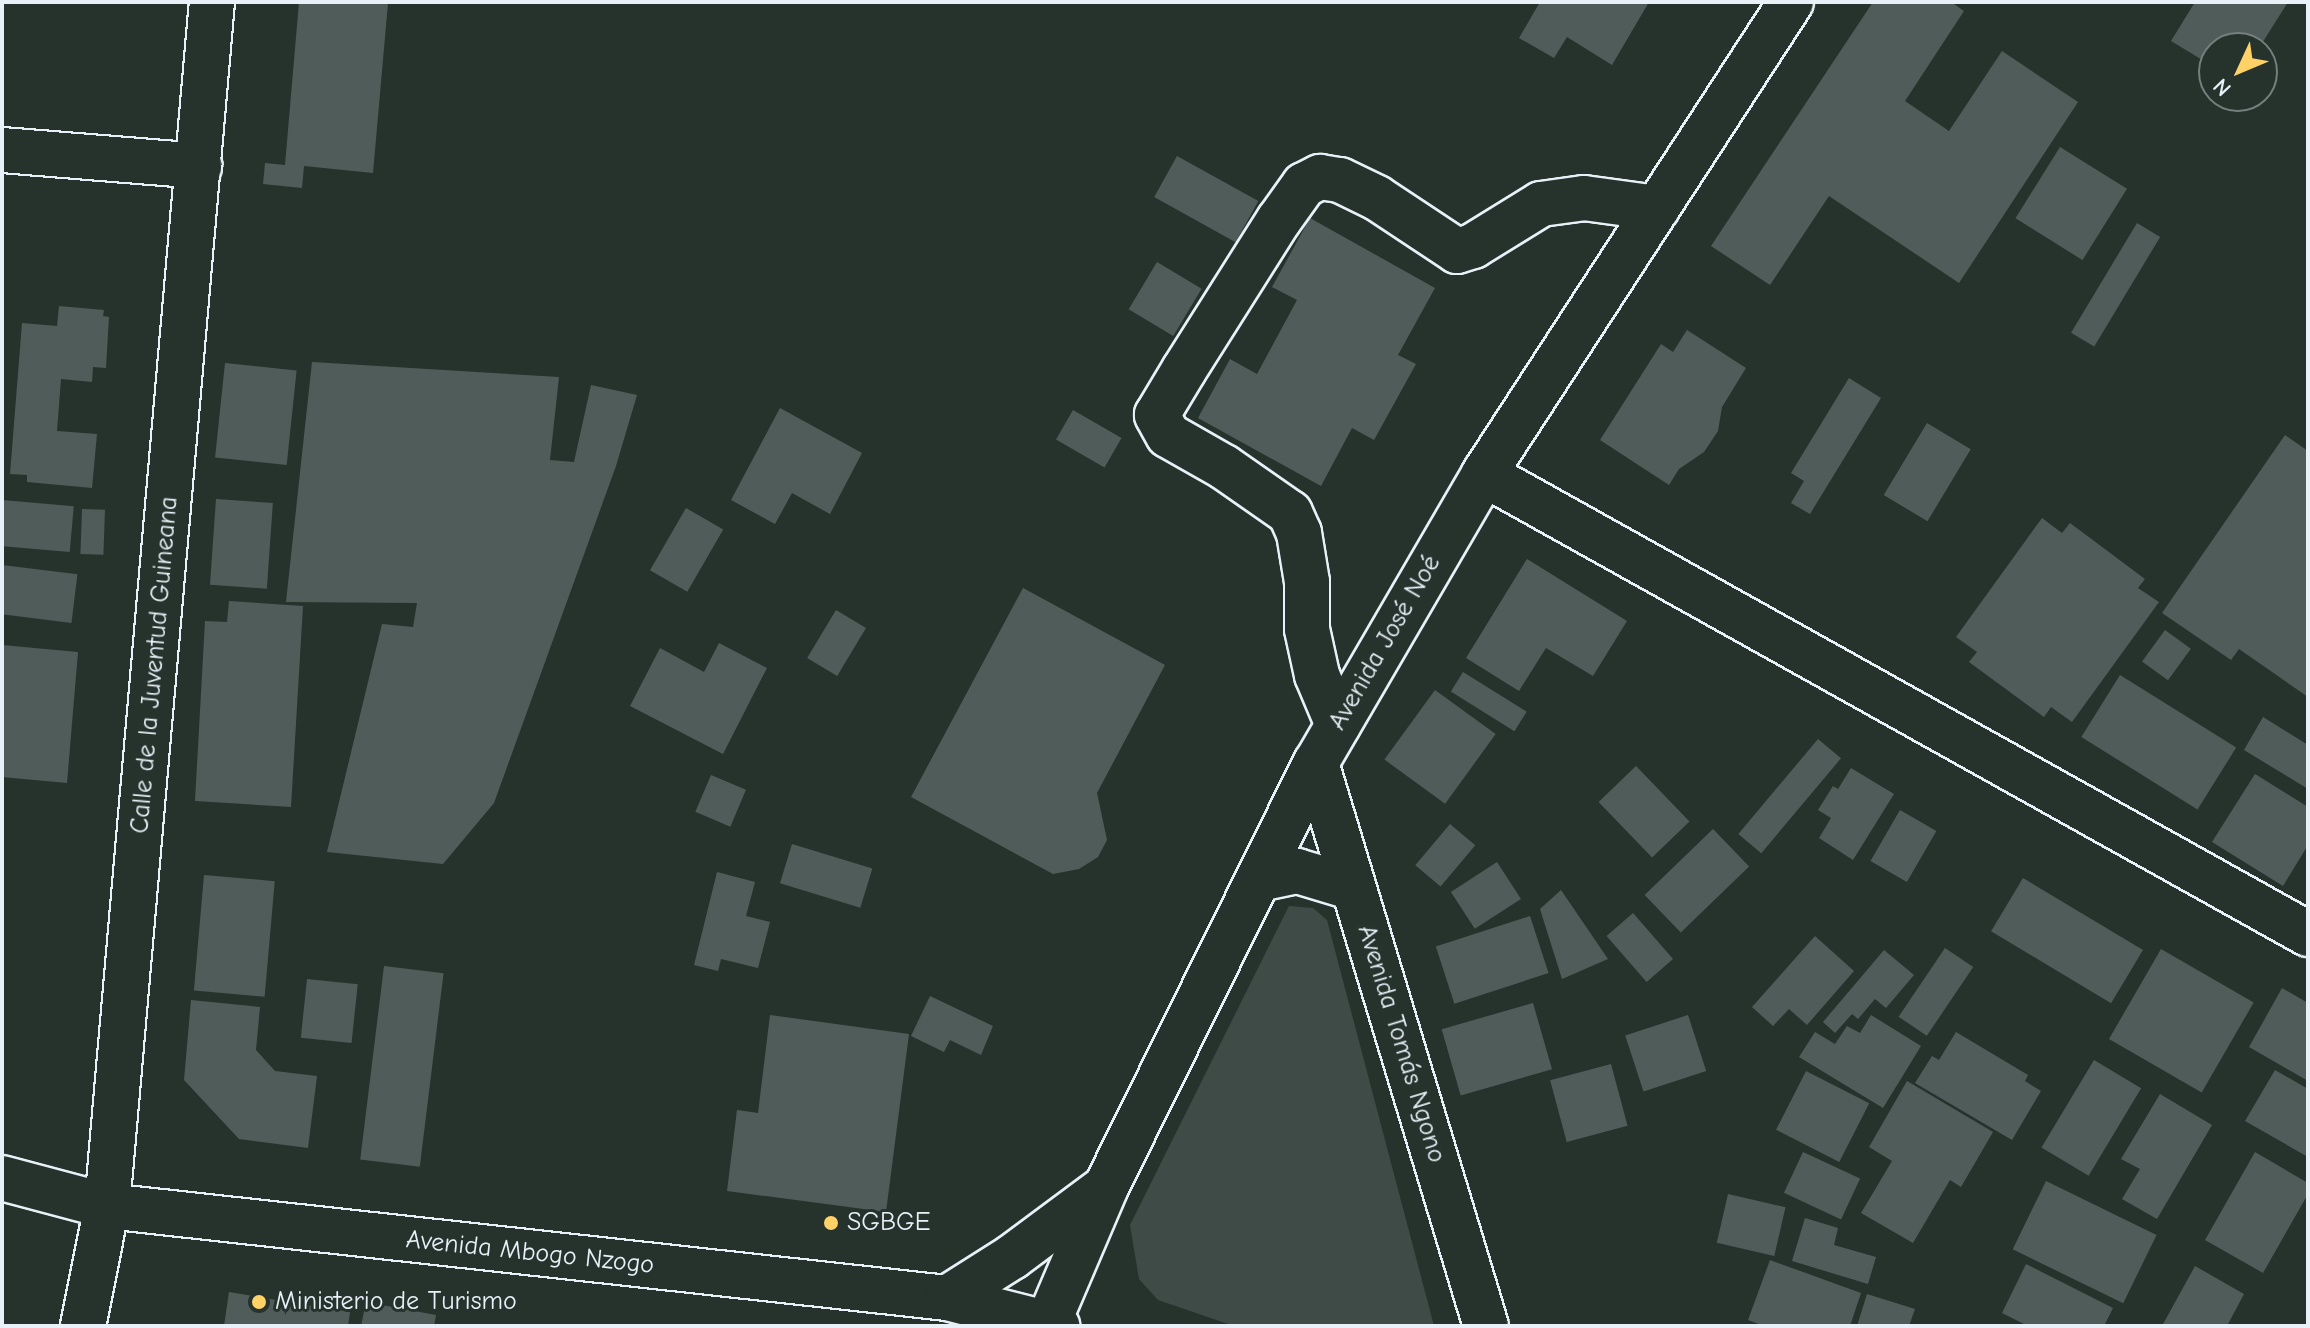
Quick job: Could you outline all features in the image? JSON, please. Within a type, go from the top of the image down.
[{"type":"street","name":"Calle de la Juventud Guineana","points":[[83,1326],[107,1206],[212,2]]},
{"type":"street","name":"Avenida José Noé","points":[[1053,1325],[1106,1187],[1316,763],[1484,474],[1791,2]]},
{"type":"street","points":[[2,150],[199,166]]},
{"type":"street","points":[[1338,725],[1317,675],[1310,645],[1307,582],[1299,533],[1290,513],[1224,467],[1168,435],[1157,415],[1184,370],[1295,197],[1304,185],[1320,177],[1340,180],[1377,198],[1457,251],[1473,246],[1541,204],[1584,198],[1657,208]]},
{"type":"street","points":[[1484,474],[2308,934]]},
{"type":"street","name":"Avenida Tomás Ngono","points":[[1316,763],[1486,1326]]},
{"type":"street","points":[[1259,879],[1297,871],[1354,888]]},
{"type":"street","name":"Avenida Mbogo Nzogo","points":[[2,1178],[107,1206],[947,1298],[1053,1325]]},
{"type":"street","points":[[947,1298],[1012,1257],[1106,1187]]},
{"type":"shaded area","points":[[1289,906],[1313,908],[1327,920],[1434,1326],[1234,1326],[1158,1300],[1139,1279],[1130,1225]]},
{"type":"building","points":[[299,2],[388,3],[373,173],[304,166],[302,188],[263,184],[265,163],[285,165]]},
{"type":"building","points":[[1540,2],[1649,2],[1612,65],[1567,37],[1554,58],[1519,38]]},
{"type":"building","points":[[1873,2],[1951,2],[1964,11],[1905,101],[1949,131],[2002,51],[2078,102],[1959,283],[1829,196],[1770,285],[1711,246]]},
{"type":"building","points":[[2195,2],[2288,2],[2269,32],[2198,32],[2198,57],[2171,41]]},
{"type":"building","points":[[2060,147],[2127,189],[2082,260],[2015,218]]},
{"type":"building","points":[[1177,156],[1258,201],[1236,242],[1154,197]]},
{"type":"building","points":[[1310,218],[1435,288],[1398,355],[1416,364],[1374,440],[1352,428],[1321,486],[1198,418],[1230,359],[1257,374],[1297,300],[1272,287]]},
{"type":"building","points":[[2137,223],[2160,237],[2094,347],[2071,333]]},
{"type":"building","points":[[1157,262],[1202,289],[1173,336],[1129,309]]},
{"type":"building","points":[[59,306],[104,310],[103,316],[109,317],[106,368],[93,367],[92,382],[61,379],[57,431],[97,434],[92,488],[27,482],[27,475],[10,474],[22,323],[57,326]]},
{"type":"building","points":[[1687,330],[1746,368],[1722,407],[1718,431],[1704,452],[1679,469],[1669,485],[1600,440],[1661,344],[1673,352]]},
{"type":"building","points":[[312,362],[559,377],[550,460],[574,462],[591,385],[637,395],[616,466],[494,803],[443,864],[327,852],[382,624],[413,627],[417,603],[286,602]]},
{"type":"building","points":[[225,363],[297,371],[287,465],[215,457]]},
{"type":"building","points":[[1849,378],[1881,398],[1810,514],[1791,503],[1804,481],[1791,473]]},
{"type":"building","points":[[780,408],[862,453],[830,514],[792,493],[775,524],[731,500]]},
{"type":"building","points":[[1073,410],[1121,438],[1104,467],[1056,439]]},
{"type":"building","points":[[1927,423],[1971,449],[1927,521],[1884,495]]},
{"type":"building","points":[[2285,435],[2308,451],[2308,697],[2239,649],[2231,660],[2162,613]]},
{"type":"building","points":[[216,499],[273,503],[267,589],[210,585]]},
{"type":"building","points":[[2,500],[74,506],[70,552],[2,546]]},
{"type":"building","points":[[686,508],[723,530],[687,592],[650,570]]},
{"type":"building","points":[[82,509],[105,510],[103,555],[80,554]]},
{"type":"building","points":[[2042,518],[2062,533],[2070,523],[2145,579],[2138,588],[2159,602],[2072,722],[2051,707],[2044,717],[1969,662],[1977,652],[1956,637]]},
{"type":"building","points":[[1527,559],[1627,621],[1593,676],[1546,648],[1519,691],[1466,658]]},
{"type":"building","points":[[2,565],[77,574],[71,623],[2,614]]},
{"type":"building","points":[[1023,588],[1165,665],[1097,793],[1107,840],[1098,857],[1079,869],[1053,874],[911,797]]},
{"type":"building","points":[[229,601],[303,606],[291,807],[195,801],[205,621],[227,622]]},
{"type":"building","points":[[836,610],[866,628],[837,676],[807,658]]},
{"type":"building","points":[[2165,630],[2191,649],[2168,680],[2142,662]]},
{"type":"building","points":[[719,643],[767,668],[723,754],[630,706],[660,648],[704,672]]},
{"type":"building","points":[[2,645],[78,652],[67,783],[2,777]]},
{"type":"building","points":[[1463,672],[1527,712],[1514,731],[1451,692]]},
{"type":"building","points":[[2120,675],[2236,748],[2197,810],[2081,737]]},
{"type":"building","points":[[1435,690],[1496,734],[1445,804],[1384,760]]},
{"type":"building","points":[[2263,717],[2308,745],[2308,789],[2244,750]]},
{"type":"building","points":[[1818,739],[1841,758],[1761,853],[1738,834]]},
{"type":"building","points":[[1636,766],[1689,821],[1652,858],[1599,802]]},
{"type":"building","points":[[1851,768],[1894,794],[1853,860],[1819,838],[1831,818],[1818,810],[1833,786],[1838,789]]},
{"type":"building","points":[[2255,774],[2308,807],[2308,845],[2283,886],[2212,842]]},
{"type":"building","points":[[711,775],[746,790],[730,827],[695,812]]},
{"type":"building","points":[[1900,810],[1936,831],[1907,882],[1870,861]]},
{"type":"building","points":[[1450,824],[1475,845],[1441,887],[1415,865]]},
{"type":"building","points":[[1713,829],[1749,866],[1681,932],[1645,895]]},
{"type":"building","points":[[792,844],[872,869],[860,908],[780,883]]},
{"type":"building","points":[[1497,862],[1521,899],[1475,929],[1451,892]]},
{"type":"building","points":[[717,872],[755,882],[746,916],[770,922],[758,968],[721,959],[718,971],[694,965]]},
{"type":"building","points":[[204,875],[275,881],[265,997],[194,991]]},
{"type":"building","points":[[2023,878],[2143,950],[2111,1003],[1991,931]]},
{"type":"building","points":[[1561,890],[1608,959],[1562,979],[1540,909]]},
{"type":"building","points":[[1633,913],[1673,959],[1647,982],[1607,936]]},
{"type":"building","points":[[1530,916],[1549,973],[1454,1004],[1436,947]]},
{"type":"building","points":[[1815,936],[1854,971],[1807,1025],[1789,1009],[1773,1026],[1752,1007]]},
{"type":"building","points":[[1945,948],[1973,967],[1927,1036],[1899,1017]]},
{"type":"building","points":[[2161,949],[2254,1003],[2202,1093],[2109,1039]]},
{"type":"building","points":[[1884,950],[1914,975],[1886,1008],[1875,999],[1858,1019],[1852,1014],[1835,1033],[1823,1022]]},
{"type":"building","points":[[384,966],[444,973],[420,1167],[360,1160]]},
{"type":"building","points":[[307,979],[358,984],[352,1043],[301,1038]]},
{"type":"building","points":[[2282,988],[2308,1003],[2308,1081],[2249,1047]]},
{"type":"building","points":[[930,996],[993,1026],[981,1055],[950,1040],[944,1052],[911,1036]]},
{"type":"building","points":[[191,1000],[260,1007],[256,1050],[275,1071],[317,1076],[308,1148],[239,1139],[184,1080]]},
{"type":"building","points":[[1533,1003],[1552,1069],[1461,1096],[1442,1029]]},
{"type":"building","points":[[770,1015],[909,1034],[886,1212],[727,1191],[737,1110],[758,1113]]},
{"type":"building","points":[[1688,1015],[1706,1071],[1643,1092],[1625,1035]]},
{"type":"building","points":[[1871,1015],[1921,1046],[1883,1108],[1799,1057],[1815,1032],[1835,1044],[1847,1026],[1860,1033]]},
{"type":"building","points":[[1956,1032],[2028,1075],[2025,1081],[2041,1091],[2012,1140],[1915,1083],[1932,1056],[1939,1060]]},
{"type":"building","points":[[2094,1060],[2141,1088],[2089,1176],[2041,1147]]},
{"type":"building","points":[[1611,1064],[1628,1126],[1567,1142],[1550,1080]]},
{"type":"building","points":[[2275,1070],[2308,1089],[2308,1157],[2245,1121]]},
{"type":"building","points":[[1806,1071],[1869,1103],[1839,1162],[1776,1130]]},
{"type":"building","points":[[1907,1081],[1993,1132],[1961,1187],[1950,1180],[1913,1243],[1861,1213],[1892,1161],[1869,1147]]},
{"type":"building","points":[[2160,1094],[2212,1125],[2157,1219],[2122,1199],[2140,1169],[2121,1159]]},
{"type":"building","points":[[1803,1152],[1860,1179],[1841,1219],[1784,1193]]},
{"type":"building","points":[[2255,1152],[2308,1183],[2308,1194],[2263,1273],[2205,1240]]},
{"type":"building","points":[[2046,1181],[2157,1235],[2123,1303],[2013,1249]]},
{"type":"building","points":[[1728,1194],[1785,1207],[1774,1256],[1717,1243]]},
{"type":"building","points":[[1805,1218],[1838,1228],[1834,1245],[1876,1257],[1868,1284],[1792,1261]]},
{"type":"building","points":[[1770,1260],[1861,1293],[1850,1326],[1764,1326],[1748,1320]]},
{"type":"building","points":[[2026,1264],[2113,1308],[2104,1326],[2028,1326],[2002,1313]]},
{"type":"building","points":[[2195,1266],[2244,1294],[2227,1326],[2162,1326]]},
{"type":"building","name":"Ministerio de Turismo","points":[[229,1292],[350,1312],[348,1326],[224,1326]]},
{"type":"building","points":[[1867,1294],[1915,1309],[1909,1326],[1857,1326]]},
{"type":"building","points":[[366,1302],[436,1315],[434,1326],[361,1326]]},
{"type":"place","name":"SGBGE","points":[[831,1223]]},
{"type":"place","name":"Ministerio de Turismo","points":[[259,1302]]}]
